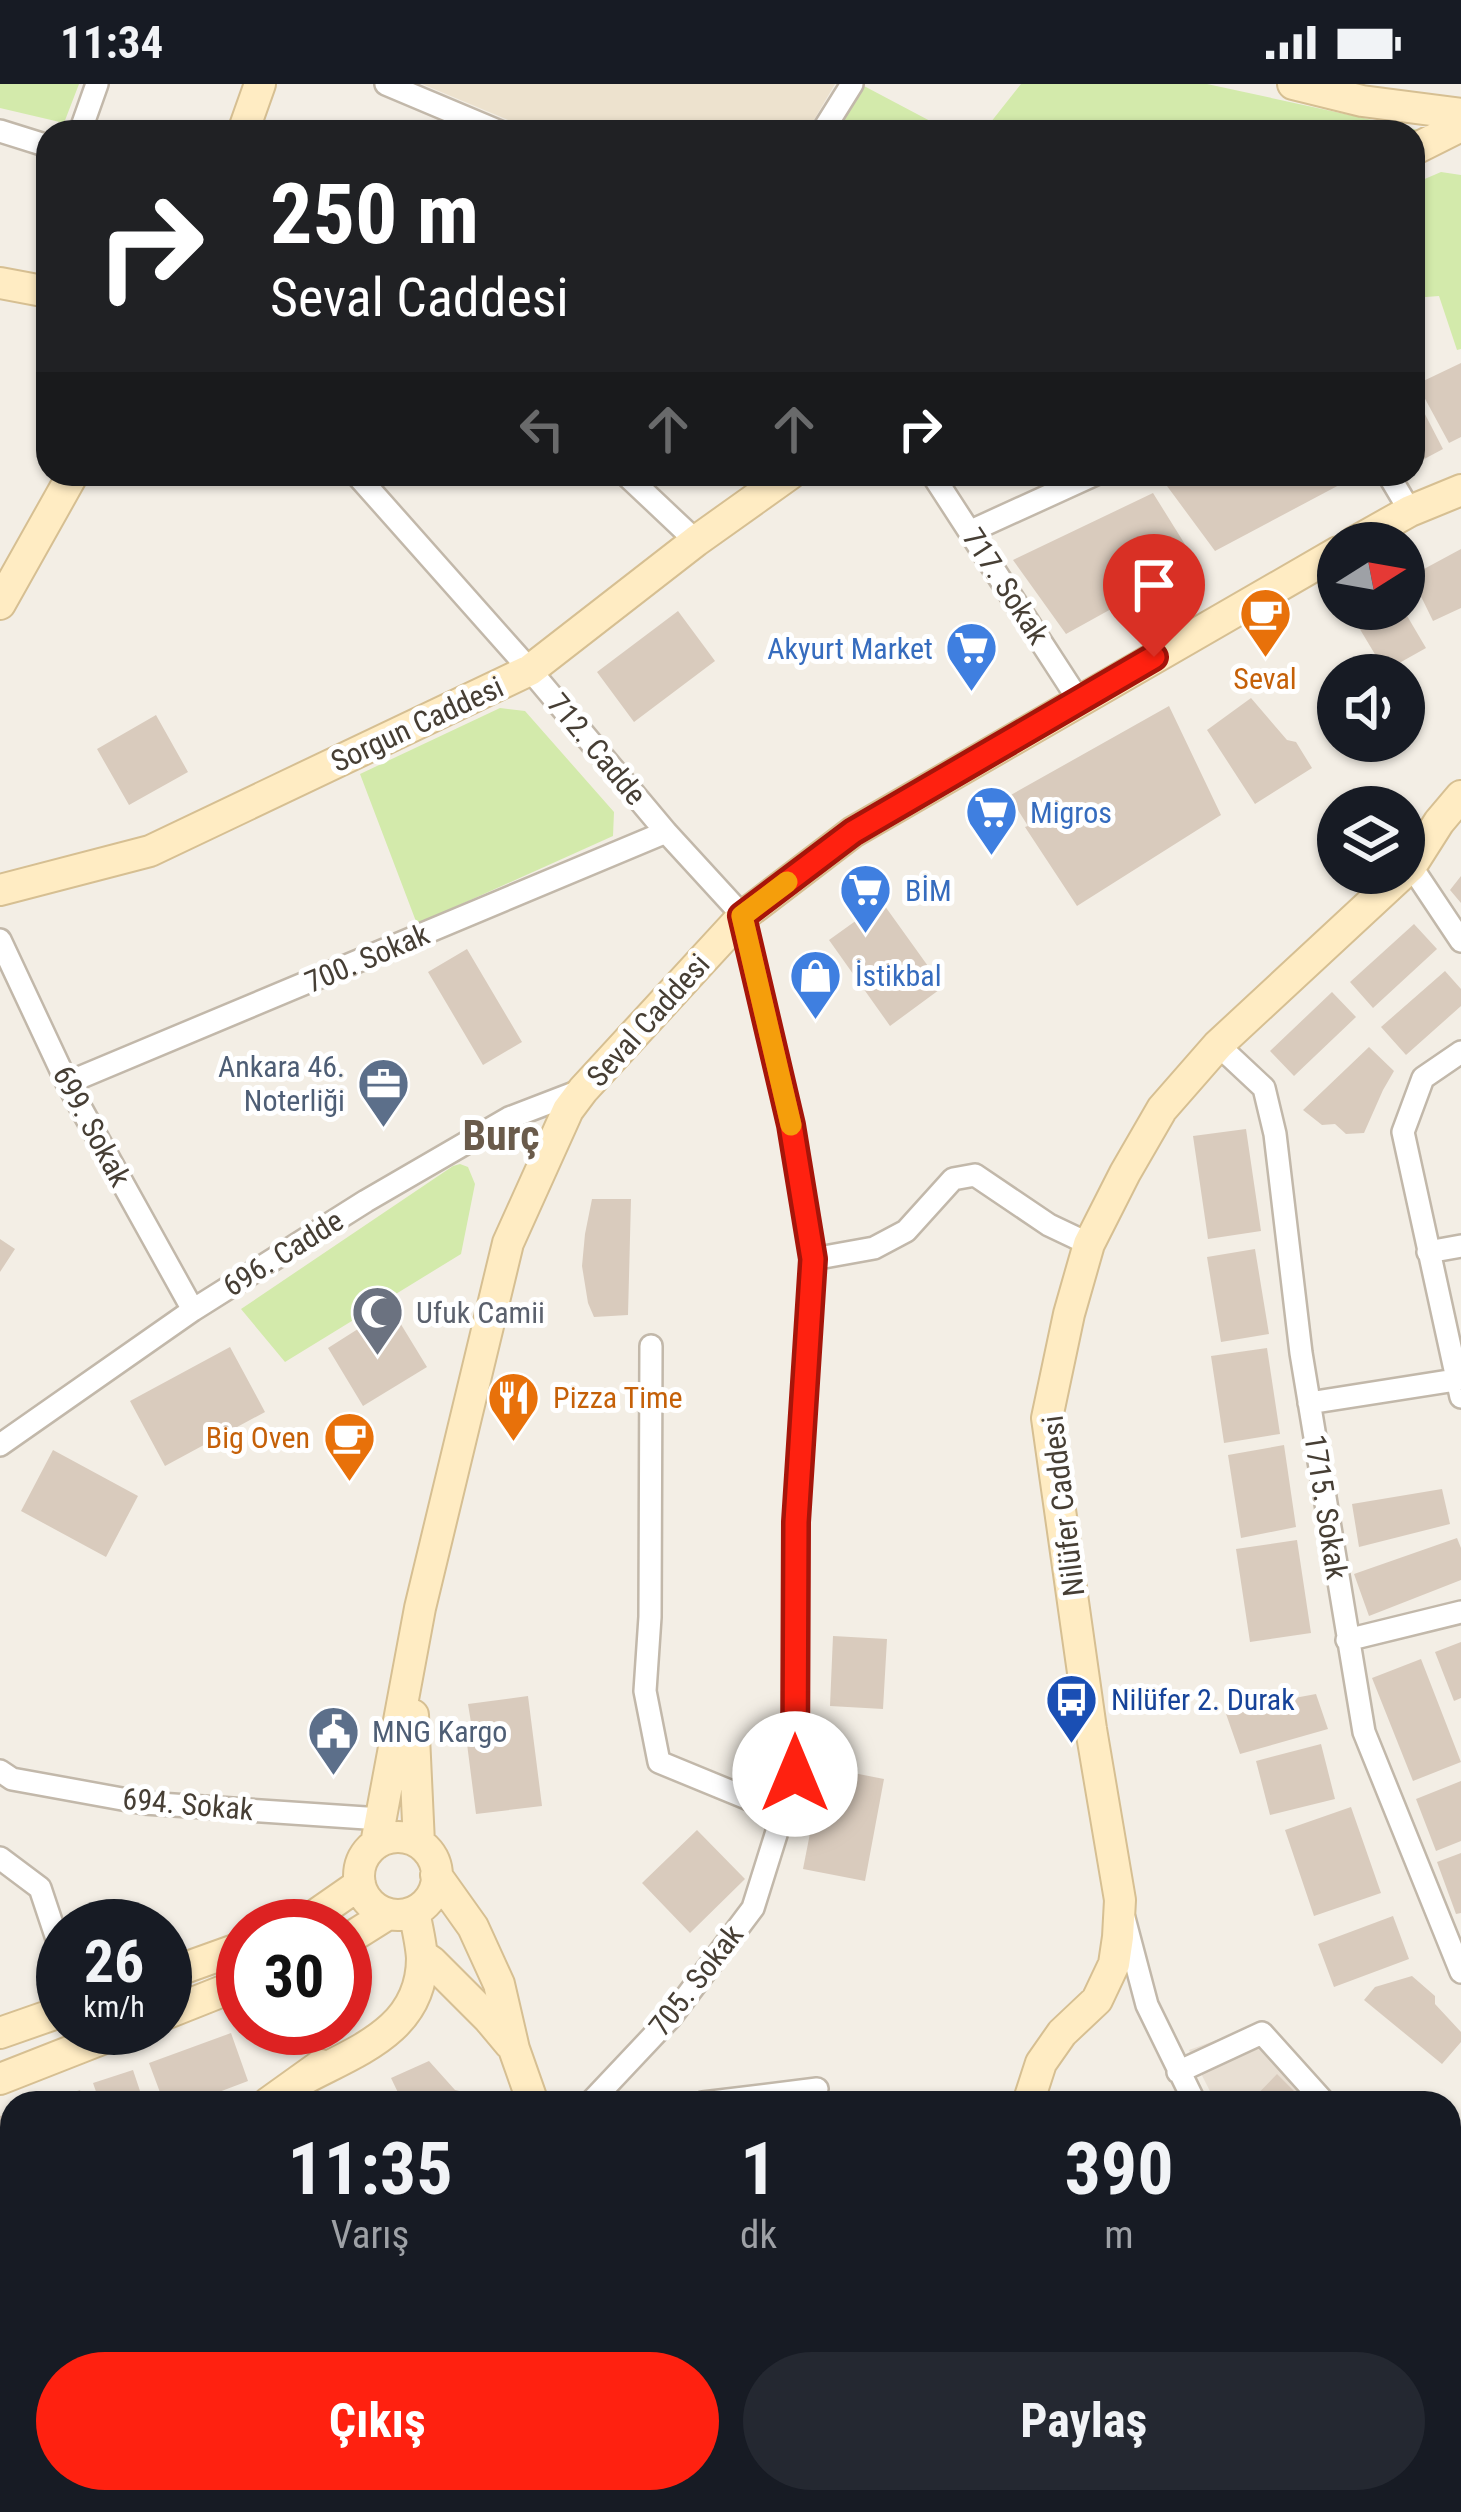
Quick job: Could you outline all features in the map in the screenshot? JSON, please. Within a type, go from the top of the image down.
[{"type":"street","points":[[84,120],[97,84]]},
{"type":"street","points":[[247,120],[260,84]]},
{"type":"street","points":[[386,84],[464,120]]},
{"type":"street","points":[[830,120],[853,84]]},
{"type":"street","points":[[1294,84],[1362,101],[1461,114]]},
{"type":"street","points":[[1425,144],[1461,127]]},
{"type":"street","points":[[0,131],[36,142]]},
{"type":"street","points":[[0,283],[36,290]]},
{"type":"street","points":[[0,604],[66,486]]},
{"type":"street","name":"712. Cadde","points":[[367,486],[742,916]]},
{"type":"street","points":[[638,486],[696,541]]},
{"type":"street","name":"Sorgun Caddesi","points":[[0,890],[150,850],[530,670],[773,486]]},
{"type":"street","name":"717. Sokak","points":[[940,486],[1078,699]]},
{"type":"street","points":[[971,531],[1070,486]]},
{"type":"street","points":[[1395,486],[1410,511]]},
{"type":"street","points":[[1390,522],[1461,490]]},
{"type":"street","name":"Seval Caddesi","points":[[360,1884],[362,1862],[378,1831],[410,1661],[508,1244],[568,1110],[742,916],[853,832],[1317,564]]},
{"type":"street","name":"Nilüfer Caddesi","points":[[1425,844],[1461,796]]},
{"type":"street","name":"700. Sokak","points":[[68,1083],[666,832]]},
{"type":"street","points":[[1425,887],[1461,940]]},
{"type":"street","name":"Nilüfer Caddesi","points":[[1032,2091],[1041,2063],[1062,2033],[1097,2000],[1114,1964],[1120,1900],[1047,1418],[1069,1314],[1090,1244],[1162,1109],[1218,1045],[1381,894]]},
{"type":"street","name":"705. Sokak","points":[[601,2091],[671,2017],[753,1908],[795,1774],[796,1522],[813,1259],[791,1125],[742,916]]},
{"type":"street","name":"699. Sokak","points":[[0,940],[68,1083],[193,1310]]},
{"type":"street","name":"1715. Sokak","points":[[1218,1045],[1264,1088],[1275,1134],[1310,1403],[1364,1732],[1461,1972]]},
{"type":"street","points":[[1310,1403],[1459,1386],[1402,1132],[1423,1078],[1461,1052]]},
{"type":"street","name":"696. Cadde","points":[[0,1444],[193,1310],[366,1201],[509,1118],[584,1090]]},
{"type":"street","points":[[813,1259],[874,1248],[906,1232],[953,1179],[975,1175],[1048,1225],[1090,1244]]},
{"type":"street","points":[[1428,1252],[1461,1246]]},
{"type":"street","points":[[650,1346],[650,1618],[645,1690],[658,1762],[783,1813]]},
{"type":"street","points":[[1347,1640],[1461,1612]]},
{"type":"street","name":"Seval Caddesi","points":[[410,1661],[419,1844],[473,1927],[499,1984],[529,2091]]},
{"type":"street","name":"694. Sokak","points":[[0,1771],[12,1779],[144,1803],[378,1831]]},
{"type":"street","points":[[378,1831],[419,1844]]},
{"type":"street","points":[[0,1858],[40,1888],[44,1899]]},
{"type":"street","points":[[372,1927],[428,1900],[436,1875]]},
{"type":"street","points":[[338,1899],[360,1884],[370,1903],[401,1913]]},
{"type":"street","points":[[1120,1900],[1147,2005],[1188,2091]]},
{"type":"street","points":[[401,1913],[420,1970]]},
{"type":"street","points":[[286,2091],[374,2043],[402,2019],[420,1970],[432,1961],[514,2049]]},
{"type":"street","points":[[0,2033],[36,2020]]},
{"type":"street","points":[[1178,2072],[1262,2032],[1314,2091]]},
{"type":"street","points":[[0,2079],[61,2055]]},
{"type":"street","points":[[801,2091],[817,2089]]},
{"type":"shaded area","points":[[422,84],[835,84],[814,120],[508,120]]},
{"type":"shaded area","points":[[1261,2024],[1314,2091],[1210,2091],[1189,2050]]},
{"type":"green space","points":[[0,84],[79,84],[65,120],[0,108]]},
{"type":"green space","points":[[1021,84],[1207,84],[1373,120],[992,120]]},
{"type":"green space","points":[[864,86],[928,120],[843,120]]},
{"type":"green space","points":[[1441,172],[1461,175],[1461,349],[1457,350],[1439,296],[1425,297],[1425,179]]},
{"type":"green space","points":[[500,708],[525,711],[614,812],[613,836],[417,924],[360,774]]},
{"type":"green space","points":[[460,1164],[468,1167],[475,1184],[461,1254],[285,1362],[241,1309]]},
{"type":"building","points":[[1461,363],[1461,437],[1449,443],[1425,399],[1425,380]]},
{"type":"building","points":[[1425,414],[1443,449],[1425,459]]},
{"type":"building","points":[[1167,486],[1337,486],[1215,551]]},
{"type":"building","points":[[1153,493],[1196,562],[1066,634],[1013,560]]},
{"type":"building","points":[[1461,549],[1461,608],[1433,621],[1425,605],[1425,568]]},
{"type":"building","points":[[678,611],[715,661],[634,722],[597,672]]},
{"type":"building","points":[[1360,630],[1415,630],[1426,648],[1415,654],[1375,654]]},
{"type":"building","points":[[1251,698],[1287,740],[1296,742],[1312,768],[1255,804],[1207,730]]},
{"type":"building","points":[[1169,706],[1221,815],[1077,906],[1009,796]]},
{"type":"building","points":[[156,715],[188,772],[129,805],[97,749]]},
{"type":"building","points":[[1461,876],[1461,903],[1450,890]]},
{"type":"building","points":[[882,902],[943,987],[890,1026],[829,940]]},
{"type":"building","points":[[1414,924],[1437,949],[1373,1008],[1350,982]]},
{"type":"building","points":[[467,949],[522,1042],[483,1065],[428,972]]},
{"type":"building","points":[[1445,971],[1461,989],[1461,1006],[1406,1055],[1381,1027]]},
{"type":"building","points":[[1332,992],[1356,1017],[1294,1076],[1270,1051]]},
{"type":"building","points":[[1369,1047],[1394,1071],[1364,1133],[1346,1134],[1335,1124],[1322,1125],[1303,1110]]},
{"type":"building","points":[[1246,1129],[1261,1231],[1208,1239],[1193,1136]]},
{"type":"building","points":[[592,1199],[631,1199],[628,1315],[594,1317],[588,1303],[582,1266]]},
{"type":"building","points":[[0,1239],[15,1249],[0,1272]]},
{"type":"building","points":[[1255,1249],[1269,1334],[1221,1342],[1207,1257]]},
{"type":"building","name":"Ufuk Camii","points":[[391,1308],[427,1367],[363,1406],[328,1348]]},
{"type":"building","points":[[230,1347],[265,1412],[165,1466],[130,1401]]},
{"type":"building","points":[[1267,1348],[1280,1434],[1224,1443],[1211,1356]]},
{"type":"building","points":[[1284,1445],[1296,1527],[1241,1538],[1228,1455]]},
{"type":"building","points":[[53,1450],[138,1496],[106,1557],[21,1511]]},
{"type":"building","points":[[1442,1489],[1450,1524],[1359,1547],[1352,1504]]},
{"type":"building","points":[[1457,1538],[1461,1580],[1369,1616],[1354,1574]]},
{"type":"building","points":[[1297,1540],[1311,1633],[1250,1642],[1236,1549]]},
{"type":"building","points":[[833,1636],[887,1639],[883,1709],[830,1706]]},
{"type":"building","points":[[1461,1642],[1461,1698],[1454,1701],[1435,1652]]},
{"type":"building","points":[[1421,1659],[1461,1762],[1413,1781],[1372,1678]]},
{"type":"building","points":[[1316,1694],[1328,1729],[1240,1754],[1225,1711]]},
{"type":"building","points":[[528,1696],[542,1806],[476,1814],[466,1736],[473,1735],[468,1704]]},
{"type":"building","points":[[1321,1744],[1335,1799],[1270,1815],[1256,1761]]},
{"type":"building","points":[[823,1767],[884,1779],[865,1881],[803,1869]]},
{"type":"building","points":[[1461,1781],[1461,1841],[1436,1851],[1416,1799]]},
{"type":"building","points":[[1351,1807],[1381,1893],[1314,1916],[1285,1830]]},
{"type":"building","points":[[697,1830],[745,1879],[690,1933],[642,1883]]},
{"type":"building","points":[[1461,1853],[1461,1913],[1456,1914],[1437,1862]]},
{"type":"building","points":[[1393,1916],[1409,1959],[1334,1987],[1318,1944]]},
{"type":"building","points":[[1412,1976],[1435,1996],[1435,2004],[1461,2032],[1461,2042],[1442,2064],[1364,2000],[1375,1987]]},
{"type":"building","points":[[216,2038],[216,2055],[239,2055],[248,2081],[222,2091],[160,2091],[149,2063],[171,2055],[192,2055],[192,2047]]},
{"type":"building","points":[[429,2061],[459,2091],[397,2091],[391,2078]]},
{"type":"building","points":[[133,2070],[140,2091],[96,2091],[93,2083]]},
{"type":"building","points":[[1277,2074],[1294,2091],[1261,2091]]},
{"type":"slow traffic","points":[[787,882],[742,916],[791,1125]]},
{"type":"place","name":"Seval","points":[[1265,659]]},
{"type":"place","name":"Akyurt Market","points":[[972,694]]},
{"type":"place","name":"Migros","points":[[991,858]]},
{"type":"place","name":"BİM","points":[[866,936]]},
{"type":"place","name":"İstikbal","points":[[816,1021]]},
{"type":"place","name":"Ankara 46. Noterliği","points":[[384,1129]]},
{"type":"place","name":"Ufuk Camii","points":[[377,1358]]},
{"type":"place","name":"Pizza Time","points":[[514,1443]]},
{"type":"place","name":"Big Oven","points":[[349,1483]]},
{"type":"place","name":"Nilüfer 2. Durak","points":[[1072,1745]]},
{"type":"place","name":"MNG Kargo","points":[[333,1777]]},
{"type":"district","name":"Burç","points":[[501,1135]]},
{"type":"route","points":[[795,1774],[796,1522],[813,1259],[791,1125],[742,916],[853,832],[1154,657]]}]
